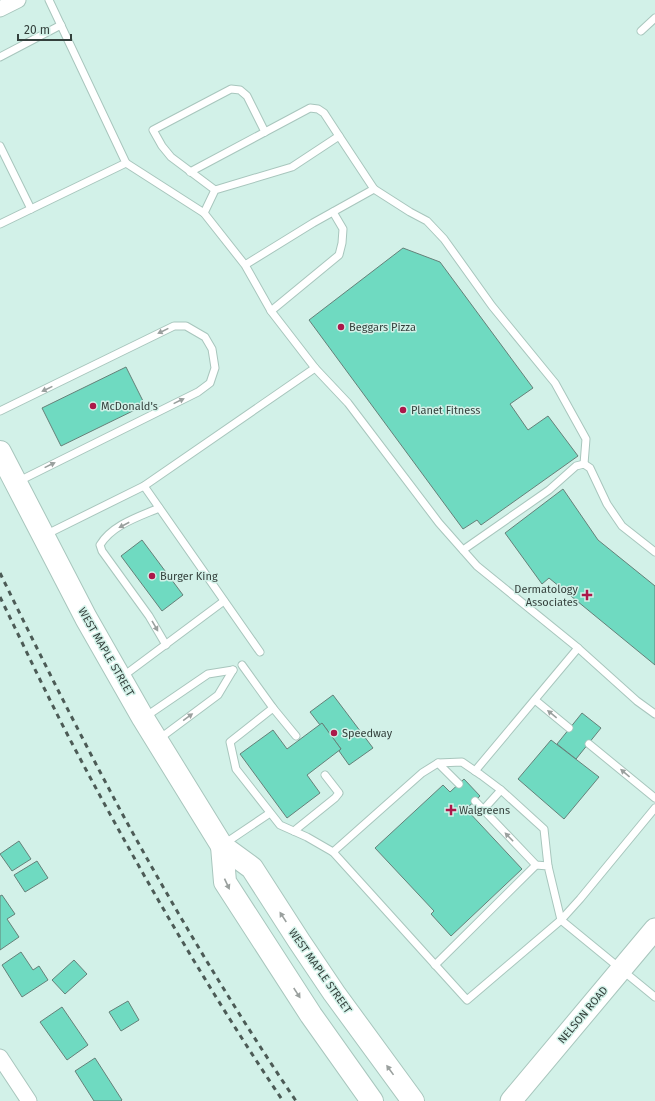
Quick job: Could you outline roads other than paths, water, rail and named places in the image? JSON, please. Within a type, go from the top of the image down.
[{"type":"main road","name":"WEST MAPLE STREET","points":[[0,452],[86,618],[143,718],[222,846],[252,868],[298,941],[413,1101]]},
{"type":"main road","name":"WEST MAPLE STREET","points":[[222,846],[225,882],[311,1015],[372,1101]]},
{"type":"street","points":[[0,9],[18,0]]},
{"type":"street","name":"NELSON ROAD","points":[[511,1101],[655,929]]},
{"type":"street","points":[[0,1056],[29,1101]]},
{"type":"lane","points":[[49,0],[126,162],[204,214],[245,265],[271,311],[315,368],[348,404],[439,523],[477,566],[578,648],[637,701],[655,714]]},
{"type":"lane","points":[[641,31],[655,18]]},
{"type":"lane","points":[[0,57],[61,25]]},
{"type":"lane","points":[[215,190],[171,157],[162,146],[153,130],[231,89],[240,90],[247,96],[265,132]]},
{"type":"lane","points":[[190,172],[310,108],[318,109],[324,113],[374,189],[427,221],[444,239],[492,306],[554,383],[586,439],[584,464]]},
{"type":"lane","points":[[204,214],[215,190],[292,167],[339,136]]},
{"type":"lane","points":[[1,150],[31,209]]},
{"type":"lane","points":[[0,224],[126,162]]},
{"type":"lane","points":[[245,265],[313,223],[374,189]]},
{"type":"lane","points":[[271,311],[338,255],[342,243],[342,229],[333,212]]},
{"type":"lane","points":[[0,411],[174,326],[186,326],[205,337],[212,349],[215,368],[210,383],[198,392],[15,483]]},
{"type":"lane","points":[[43,536],[144,486],[315,368]]},
{"type":"lane","points":[[463,550],[549,490],[576,466],[584,464],[590,468],[608,504],[622,526],[655,552]]},
{"type":"lane","points":[[144,486],[260,652]]},
{"type":"lane","points":[[159,508],[114,529],[104,538],[100,545],[102,551],[149,616],[166,645]]},
{"type":"lane","points":[[121,678],[224,601]]},
{"type":"lane","points":[[475,771],[578,648]]},
{"type":"lane","points":[[242,665],[273,708],[296,736]]},
{"type":"lane","points":[[143,718],[208,674],[233,670],[218,695],[157,740]]},
{"type":"lane","points":[[535,700],[569,728]]},
{"type":"lane","points":[[273,708],[230,742],[236,769],[280,825],[307,837],[333,852],[467,1000],[561,920],[655,808]]},
{"type":"lane","points":[[589,744],[655,798]]},
{"type":"lane","points":[[333,852],[422,773],[438,763],[462,762],[501,790],[544,829],[548,866],[561,920],[655,996]]},
{"type":"lane","points":[[438,763],[459,784]]},
{"type":"lane","points":[[294,831],[335,798],[339,793],[325,775]]},
{"type":"lane","points":[[483,810],[501,790]]},
{"type":"lane","points":[[475,801],[536,865],[548,866]]},
{"type":"lane","points":[[222,846],[270,812]]},
{"type":"lane","points":[[435,965],[536,865]]},
{"type":"railway","points":[[0,573],[76,726],[144,853],[228,996],[296,1101]]},
{"type":"railway","points":[[0,597],[65,730],[149,884],[227,1015],[283,1101]]},
{"type":"place","name":"Beggars Pizza","points":[[341,327]]},
{"type":"place","name":"McDonald's","points":[[93,406]]},
{"type":"place","name":"Planet Fitness","points":[[403,410]]},
{"type":"place","name":"Burger King","points":[[152,576]]},
{"type":"place","name":"Dermatology Associates","points":[[587,595]]},
{"type":"place","name":"Speedway","points":[[334,733]]},
{"type":"place","name":"Walgreens","points":[[451,810]]}]
